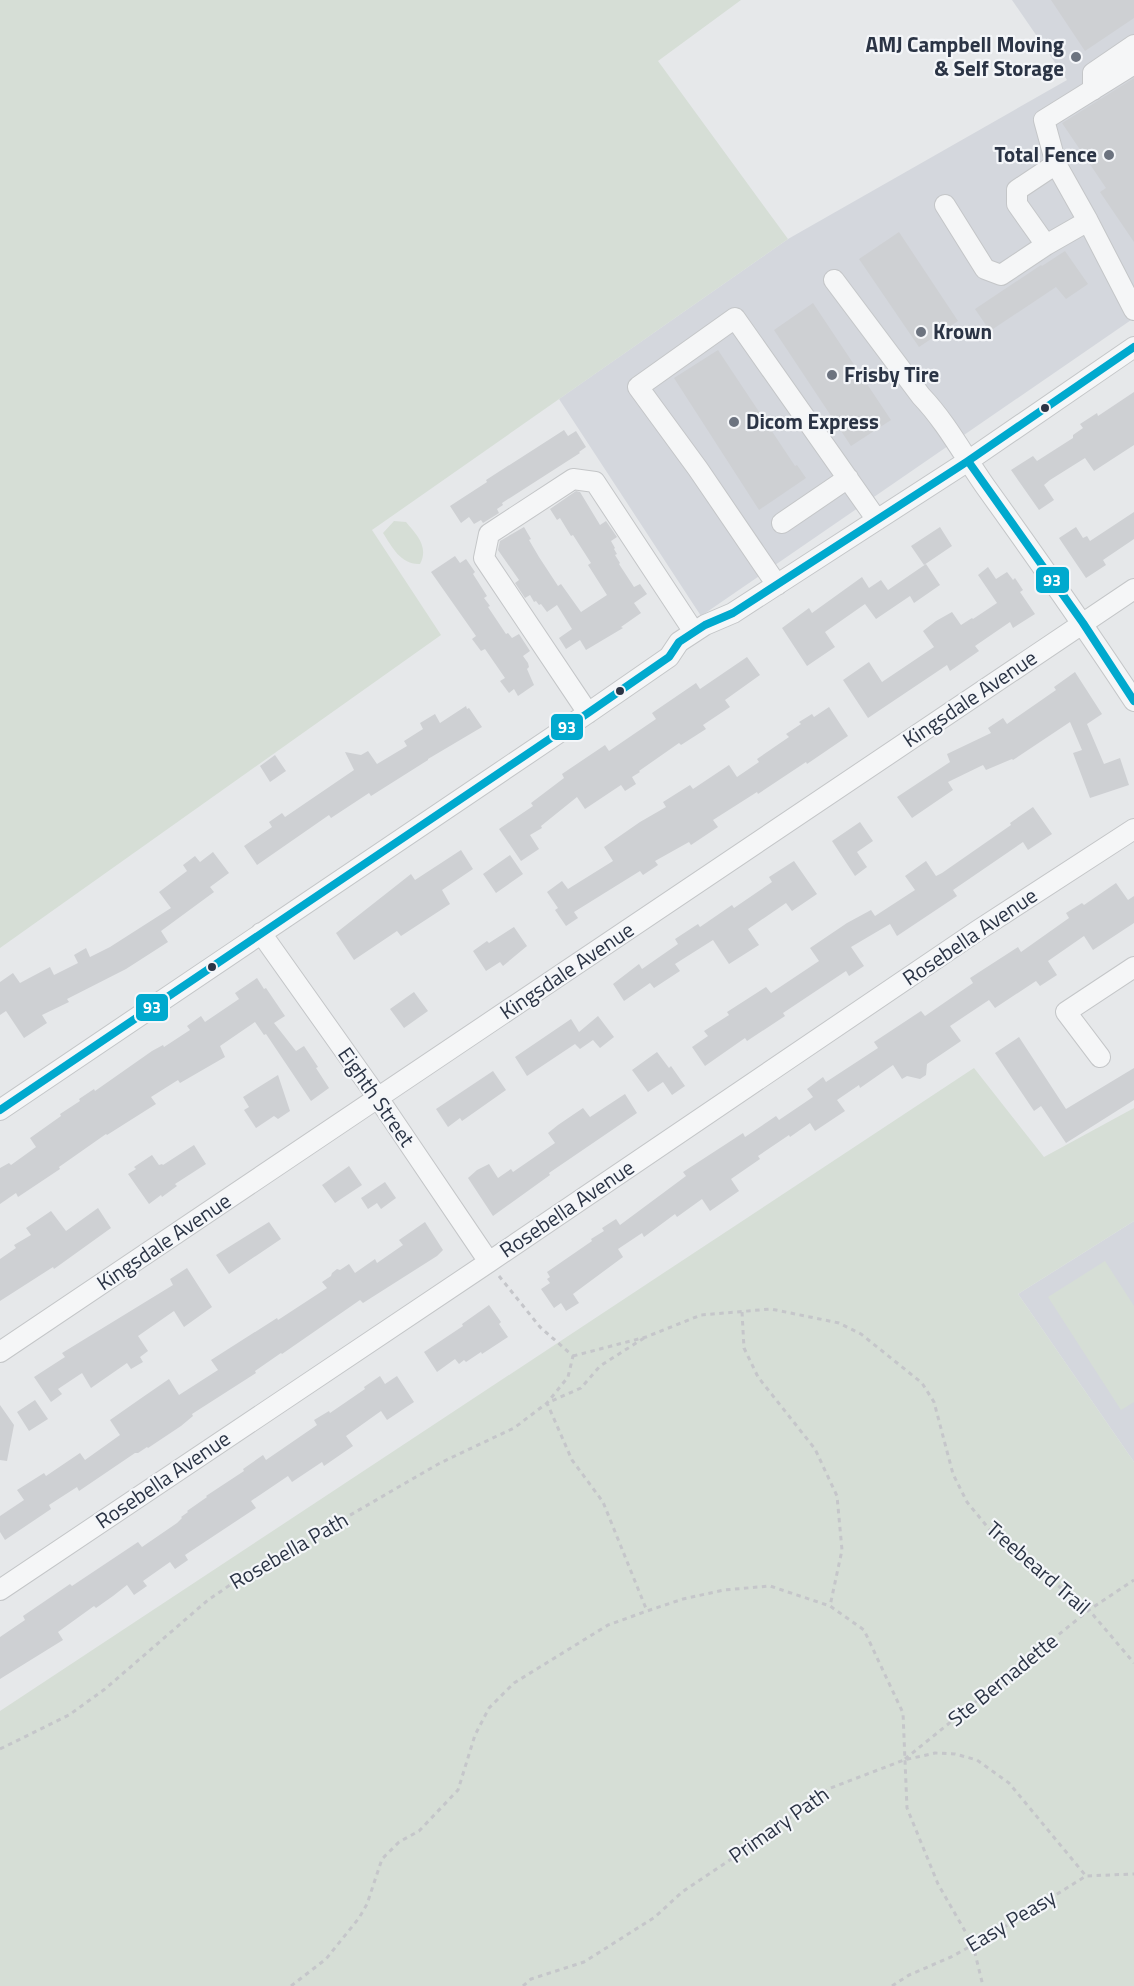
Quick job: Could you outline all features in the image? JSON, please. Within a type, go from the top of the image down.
[{"type":"street","points":[[1093,90],[1093,73],[1134,45]]},
{"type":"street","points":[[1134,64],[1044,120],[1056,164],[1134,309]]},
{"type":"street","points":[[1046,245],[1017,204],[1017,190],[1056,164]]},
{"type":"street","points":[[945,205],[985,269],[1001,275],[1088,221]]},
{"type":"street","points":[[834,280],[921,396],[936,411],[968,461],[1083,623],[1134,701]]},
{"type":"street","points":[[777,585],[698,469],[638,387],[735,318],[877,520]]},
{"type":"street","points":[[669,657],[679,642],[705,625],[733,613],[968,461],[1134,346]]},
{"type":"street","points":[[782,523],[848,478]]},
{"type":"street","points":[[588,713],[484,558],[489,534],[573,479],[595,482],[694,632]]},
{"type":"street","name":"Kingsdale Avenue","points":[[0,1352],[1134,589]]},
{"type":"street","points":[[0,1110],[669,657],[687,652],[713,635],[733,613]]},
{"type":"street","name":"Rosebella Avenue","points":[[0,1590],[977,931],[1134,829]]},
{"type":"street","name":"Eighth Street","points":[[261,933],[378,1098],[489,1262]]},
{"type":"street","points":[[1100,1057],[1066,1012],[1134,967]]},
{"type":"path","points":[[489,1262],[540,1327],[573,1356]]},
{"type":"path","name":"Treebeard Trail","points":[[573,1356],[646,1337],[701,1315],[771,1309],[839,1323],[861,1334],[922,1383],[934,1401],[953,1474],[968,1502],[993,1535],[1089,1610],[1134,1663]]},
{"type":"path","points":[[742,1312],[744,1348],[758,1377],[815,1449],[837,1496],[842,1551],[830,1606]]},
{"type":"path","points":[[646,1337],[600,1366],[581,1388],[547,1403],[572,1460],[603,1502],[647,1611]]},
{"type":"path","name":"Rosebella Path","points":[[0,1749],[69,1715],[96,1696],[208,1600],[233,1583],[440,1463],[514,1428],[547,1403],[568,1377],[573,1356]]},
{"type":"path","name":"Ste Bernadette","points":[[904,1761],[1089,1610],[1134,1580]]},
{"type":"path","points":[[291,1986],[326,1959],[359,1918],[367,1904],[382,1859],[399,1842],[419,1831],[458,1790],[475,1735],[489,1708],[514,1683],[608,1625],[683,1599],[724,1590],[770,1586],[830,1606],[864,1630],[903,1713],[907,1808],[938,1884],[973,1945],[983,1986]]},
{"type":"path","name":"Primary Path","points":[[523,1986],[531,1979],[584,1962],[655,1917],[682,1892],[764,1837],[828,1789],[904,1761],[936,1753],[956,1754],[977,1760],[1009,1783],[1086,1876]]},
{"type":"path","name":"Easy Peasy","points":[[892,1986],[909,1975],[998,1931],[1086,1876],[1134,1874]]},
{"type":"shaded area","points":[[0,0],[741,0],[658,61],[788,239],[372,530],[441,635],[0,948]]},
{"type":"shaded area","points":[[1012,0],[1134,0],[1134,318],[701,616],[559,399],[788,239],[1067,80]]},
{"type":"shaded area","points":[[394,521],[406,522],[418,537],[423,552],[420,564],[407,562],[402,558],[383,533]]},
{"type":"shaded area","points":[[974,1068],[1044,1157],[1134,1108],[1134,1221],[1018,1294],[1134,1462],[1134,1986],[0,1986],[0,1711]]},
{"type":"shaded area","points":[[1134,1221],[1134,1462],[1018,1294]]},
{"type":"shaded area","points":[[1105,1261],[1134,1306],[1134,1402],[1121,1410],[1048,1297]]},
{"type":"building","points":[[1051,0],[1134,0],[1134,18],[1085,51]]},
{"type":"building","name":"Total Fence","points":[[1134,78],[1134,242],[1100,192],[1106,188],[1062,123]]},
{"type":"building","points":[[899,232],[958,321],[919,347],[859,259]]},
{"type":"building","points":[[1065,251],[1088,284],[1066,299],[1056,287],[990,331],[975,309]]},
{"type":"building","name":"Frisby Tire","points":[[813,303],[891,420],[851,446],[774,330]]},
{"type":"building","name":"Dicom Express","points":[[718,350],[795,466],[797,465],[806,478],[759,510],[674,378]]},
{"type":"building","points":[[1134,392],[1134,445],[1094,471],[1085,458],[1050,480],[1044,485],[1054,500],[1039,510],[1011,470],[1033,456],[1037,461],[1073,438],[1073,435],[1083,428],[1080,424],[1097,413],[1098,416]]},
{"type":"building","points":[[564,430],[568,436],[576,431],[586,447],[502,503],[503,505],[497,509],[499,513],[483,523],[481,520],[474,524],[469,517],[461,523],[450,506]]},
{"type":"building","points":[[576,491],[580,492],[600,525],[606,521],[617,537],[611,541],[619,564],[634,587],[640,584],[647,594],[634,603],[641,613],[621,627],[623,628],[586,650],[580,640],[566,649],[559,638],[572,629],[557,605],[547,612],[541,604],[534,602],[530,595],[525,598],[515,583],[519,580],[498,550],[500,541],[524,527],[531,539],[529,540],[558,586],[561,584],[581,612],[607,595],[588,565],[591,563],[573,535],[571,536],[560,518],[557,520],[550,509]]},
{"type":"building","points":[[1134,512],[1134,539],[1103,560],[1106,565],[1086,578],[1059,538],[1076,527],[1083,538],[1087,536],[1090,541]]},
{"type":"building","points":[[940,527],[952,546],[924,565],[911,546]]},
{"type":"building","points":[[455,556],[460,563],[466,559],[475,572],[473,574],[487,596],[484,598],[490,606],[488,607],[506,634],[508,633],[512,638],[519,634],[530,651],[523,656],[528,663],[527,669],[534,685],[518,696],[514,689],[509,693],[500,681],[505,678],[485,649],[481,651],[472,639],[476,636],[431,572]]},
{"type":"building","points":[[926,564],[940,585],[914,603],[910,596],[876,619],[865,604],[825,632],[835,647],[807,666],[782,628],[809,608],[812,613],[862,577],[869,588],[881,580],[888,590]]},
{"type":"building","points":[[988,567],[996,579],[1007,572],[1013,580],[1015,578],[1023,590],[1020,592],[1035,614],[1013,628],[1010,622],[975,646],[979,651],[950,671],[947,665],[868,718],[843,680],[869,662],[882,682],[934,647],[923,631],[936,621],[952,612],[961,625],[997,603],[978,575]]},
{"type":"building","points":[[747,657],[760,675],[725,700],[730,707],[703,725],[706,729],[681,745],[679,743],[639,771],[632,777],[636,784],[625,791],[621,785],[585,809],[577,797],[541,826],[542,828],[530,835],[539,849],[521,861],[499,829],[533,806],[531,803],[564,778],[562,774],[605,745],[609,751],[656,719],[652,713],[696,683],[700,689]]},
{"type":"building","points":[[1075,672],[1102,714],[1087,724],[1104,764],[1120,758],[1129,785],[1090,798],[1073,753],[1082,750],[1070,722],[1013,760],[986,770],[983,765],[948,782],[953,790],[912,818],[897,797],[950,762],[947,754],[991,733],[988,728],[1003,718],[1007,724],[1056,690],[1054,687]]},
{"type":"building","points":[[466,706],[482,727],[371,796],[369,793],[331,818],[329,815],[257,865],[244,846],[272,827],[269,822],[282,813],[285,817],[354,770],[345,752],[361,755],[368,751],[377,764],[407,746],[404,741],[423,729],[420,723],[435,714],[440,723]]},
{"type":"building","points":[[829,707],[848,736],[807,764],[806,762],[713,820],[718,827],[691,845],[689,842],[655,861],[658,865],[643,875],[640,871],[574,912],[578,918],[566,926],[547,892],[562,881],[568,889],[613,861],[604,847],[666,807],[663,802],[690,785],[693,789],[729,765],[737,777],[759,762],[757,759],[789,737],[786,734],[801,724],[799,722],[812,714],[814,717]]},
{"type":"building","points":[[275,755],[286,771],[270,782],[260,766]]},
{"type":"building","points":[[1033,807],[1052,834],[1028,850],[1023,842],[953,890],[957,896],[897,936],[890,924],[851,947],[864,966],[849,976],[846,971],[783,1013],[785,1016],[747,1041],[745,1038],[705,1066],[692,1047],[708,1036],[704,1031],[729,1015],[727,1012],[766,987],[771,993],[819,961],[810,948],[847,923],[871,910],[875,916],[915,890],[905,876],[926,861],[936,876],[942,873]]},
{"type":"building","points":[[860,822],[873,841],[857,852],[867,867],[855,876],[832,841]]},
{"type":"building","points":[[461,850],[473,869],[442,890],[450,904],[401,936],[397,931],[354,960],[336,933],[411,874],[415,880]]},
{"type":"building","points":[[213,852],[229,873],[210,887],[214,892],[161,931],[168,942],[126,969],[67,999],[69,1002],[42,1015],[47,1023],[24,1038],[6,1011],[0,1015],[0,982],[13,973],[20,983],[50,967],[54,975],[78,963],[74,955],[86,948],[90,957],[110,947],[171,908],[159,892],[187,871],[183,865],[195,856],[200,862]]},
{"type":"building","points":[[510,855],[523,874],[496,893],[483,874]]},
{"type":"building","points":[[794,861],[817,894],[792,911],[786,903],[748,929],[759,945],[729,964],[713,940],[675,964],[680,971],[654,988],[650,983],[624,1001],[613,984],[639,964],[642,969],[678,944],[675,939],[698,924],[700,927],[732,905],[734,908],[772,882],[769,877]]},
{"type":"building","points":[[1116,883],[1128,900],[1134,896],[1134,923],[1093,950],[1084,936],[1048,961],[1057,975],[1040,986],[1036,981],[995,1008],[989,1000],[950,1026],[961,1041],[927,1064],[926,1075],[920,1079],[907,1076],[902,1079],[893,1065],[860,1088],[859,1085],[837,1100],[845,1111],[815,1131],[810,1123],[790,1137],[789,1135],[758,1156],[760,1159],[731,1179],[739,1191],[710,1211],[702,1199],[677,1217],[675,1214],[644,1237],[642,1233],[618,1249],[623,1257],[573,1294],[579,1303],[566,1311],[561,1303],[554,1308],[541,1289],[550,1283],[547,1279],[550,1277],[547,1272],[592,1241],[591,1239],[604,1231],[602,1228],[616,1219],[620,1225],[686,1176],[683,1172],[743,1133],[745,1137],[776,1116],[779,1120],[813,1097],[807,1089],[823,1077],[826,1082],[878,1048],[874,1042],[921,1011],[925,1016],[973,983],[970,978],[1018,947],[1021,952],[1069,918],[1066,913],[1082,903],[1084,905]]},
{"type":"building","points":[[514,927],[527,946],[503,966],[500,962],[486,971],[473,951]]},
{"type":"building","points":[[257,978],[285,1016],[274,1023],[296,1051],[304,1046],[329,1088],[311,1101],[266,1034],[264,1035],[255,1022],[220,1046],[225,1057],[180,1083],[178,1080],[151,1097],[156,1104],[106,1134],[18,1197],[16,1193],[0,1204],[0,1168],[9,1163],[11,1165],[36,1147],[30,1138],[80,1101],[79,1099],[94,1089],[95,1091],[152,1051],[163,1045],[164,1047],[190,1030],[187,1026],[201,1016],[205,1022],[239,999],[235,993]]},
{"type":"building","points":[[414,992],[428,1011],[404,1028],[390,1009]]},
{"type":"building","points":[[598,1016],[614,1037],[600,1048],[593,1040],[580,1049],[575,1044],[527,1076],[515,1057],[571,1019],[579,1032]]},
{"type":"building","points":[[1019,1037],[1066,1109],[1134,1068],[1134,1100],[1066,1143],[1041,1106],[1034,1111],[995,1053]]},
{"type":"building","points":[[657,1052],[669,1068],[671,1066],[685,1086],[672,1095],[663,1082],[648,1092],[632,1070]]},
{"type":"building","points":[[493,1071],[506,1090],[462,1121],[460,1118],[448,1127],[436,1109]]},
{"type":"building","points":[[278,1075],[290,1111],[278,1119],[274,1116],[256,1128],[244,1110],[249,1107],[243,1097]]},
{"type":"building","points":[[625,1094],[637,1113],[549,1173],[550,1175],[493,1216],[468,1178],[489,1164],[498,1178],[511,1169],[513,1172],[555,1143],[548,1133],[558,1125],[583,1108],[590,1117]]},
{"type":"building","points":[[194,1145],[206,1164],[149,1204],[128,1174],[152,1155],[159,1165],[163,1165]]},
{"type":"building","points":[[349,1166],[362,1185],[335,1203],[322,1185]]},
{"type":"building","points":[[385,1182],[396,1198],[381,1209],[377,1203],[368,1209],[361,1198]]},
{"type":"building","points":[[98,1208],[111,1228],[54,1269],[53,1267],[0,1301],[0,1259],[16,1248],[14,1245],[31,1235],[26,1228],[51,1211],[66,1231]]},
{"type":"building","points":[[269,1222],[281,1239],[229,1274],[216,1255]]},
{"type":"building","points":[[425,1222],[443,1250],[437,1256],[363,1303],[360,1300],[255,1371],[256,1373],[192,1414],[193,1416],[181,1426],[148,1448],[135,1453],[79,1491],[77,1487],[49,1505],[51,1509],[5,1540],[0,1532],[0,1516],[24,1500],[17,1490],[44,1473],[46,1476],[80,1453],[85,1460],[120,1435],[110,1420],[140,1399],[169,1379],[179,1395],[218,1370],[211,1360],[327,1288],[322,1282],[337,1269],[340,1270],[349,1264],[355,1273],[375,1259],[377,1263],[403,1245],[399,1240]]},
{"type":"building","points":[[187,1268],[212,1307],[184,1327],[174,1311],[138,1336],[148,1351],[140,1357],[143,1362],[131,1369],[127,1363],[91,1388],[82,1373],[58,1389],[62,1394],[51,1402],[34,1377],[65,1357],[62,1353],[173,1285],[170,1279]]},
{"type":"building","points":[[489,1305],[508,1337],[466,1362],[464,1360],[459,1364],[455,1359],[437,1372],[424,1352]]},
{"type":"building","points":[[380,1376],[385,1384],[397,1376],[414,1402],[387,1420],[381,1411],[346,1436],[353,1446],[324,1466],[322,1462],[292,1482],[288,1476],[251,1501],[256,1508],[185,1555],[188,1560],[175,1569],[170,1562],[143,1581],[147,1586],[134,1595],[127,1585],[58,1632],[63,1640],[0,1679],[0,1637],[25,1620],[23,1616],[138,1542],[142,1547],[177,1523],[187,1511],[244,1471],[243,1469],[263,1455],[266,1460],[317,1425],[314,1420],[329,1411],[330,1413]]},
{"type":"building","points":[[35,1400],[48,1419],[29,1431],[17,1412]]},
{"type":"building","points":[[0,1405],[14,1425],[7,1461],[0,1460]]},
{"type":"transit line","name":"93","points":[[0,1110],[588,713],[669,657],[679,642],[705,625],[733,613],[968,461],[1134,347]]},
{"type":"transit line","name":"93","points":[[968,461],[1083,623],[1134,701]]},
{"type":"place","name":"AMJ Campbell Moving & Self Storage","points":[[1076,57]]},
{"type":"place","name":"Total Fence","points":[[1109,155]]},
{"type":"place","name":"Krown","points":[[921,332]]},
{"type":"place","name":"Frisby Tire","points":[[832,375]]},
{"type":"place","name":"Dicom Express","points":[[734,422]]}]
